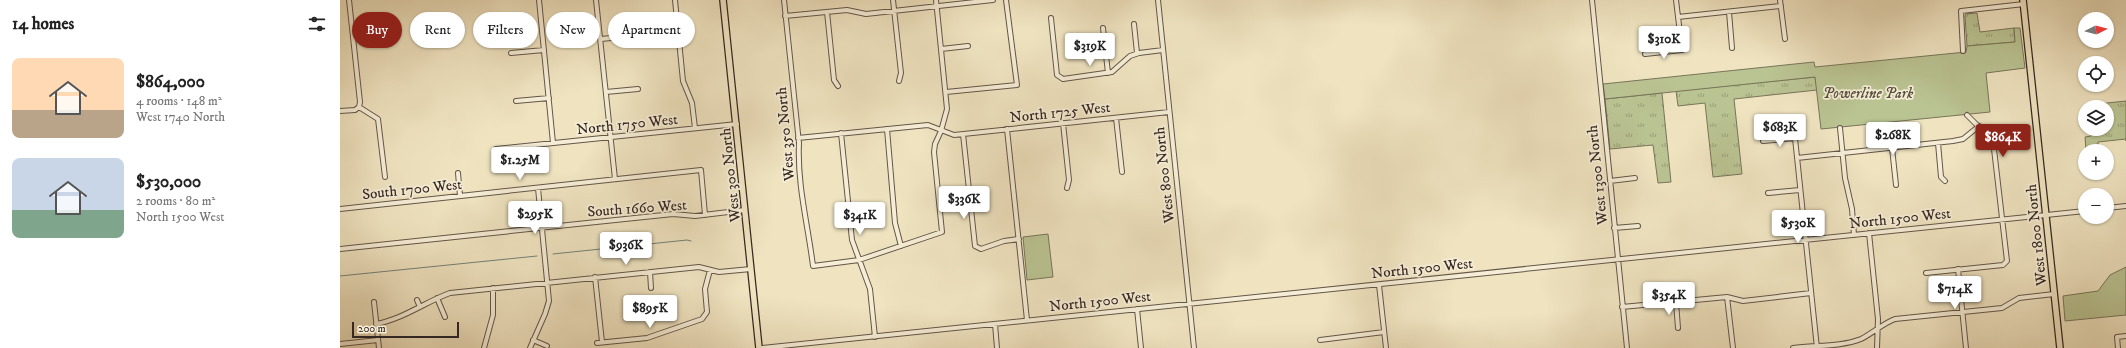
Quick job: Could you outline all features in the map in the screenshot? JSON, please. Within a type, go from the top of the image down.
[{"type":"main road","name":"West 300 North","points":[[723,0],[751,269],[761,348]]},
{"type":"main road","name":"West 1800 North","points":[[2024,2],[2060,348]]},
{"type":"street","points":[[340,111],[355,110],[359,107],[360,102],[349,0]]},
{"type":"street","points":[[539,0],[553,143]]},
{"type":"street","points":[[596,0],[615,179]]},
{"type":"street","points":[[675,0],[683,81],[692,103],[695,128]]},
{"type":"street","name":"West 350 North","points":[[784,0],[798,138],[798,161],[805,225],[813,266],[859,260]]},
{"type":"street","points":[[893,0],[901,74],[899,80]]},
{"type":"street","points":[[859,260],[942,232],[934,152],[937,136],[941,131],[947,109],[936,0]]},
{"type":"street","points":[[786,16],[847,10],[866,14],[993,0]]},
{"type":"street","points":[[946,92],[1017,85],[1006,0]]},
{"type":"street","name":"West 800 North","points":[[1158,0],[1194,348]]},
{"type":"street","name":"West 1300 North","points":[[1592,0],[1627,348]]},
{"type":"street","points":[[1645,54],[1682,50],[1676,0]]},
{"type":"street","points":[[1780,0],[1785,39]]},
{"type":"street","points":[[1963,51],[1961,11],[2024,2]]},
{"type":"street","points":[[1678,17],[1781,6]]},
{"type":"street","points":[[828,12],[834,80],[838,86]]},
{"type":"street","points":[[1728,12],[1732,48]]},
{"type":"street","points":[[1051,18],[1057,75],[1063,78],[1108,73],[1119,67],[1130,56],[1137,53],[1163,50]]},
{"type":"street","points":[[1134,24],[1137,53]]},
{"type":"street","points":[[1104,28],[1108,73]]},
{"type":"street","points":[[601,39],[608,38]]},
{"type":"street","points":[[941,49],[968,46]]},
{"type":"street","points":[[511,53],[544,50]]},
{"type":"street","points":[[606,92],[638,89]]},
{"type":"street","points":[[516,101],[549,98]]},
{"type":"street","points":[[359,107],[378,119],[385,177]]},
{"type":"street","name":"North 1725 West","points":[[941,131],[954,135],[1169,112]]},
{"type":"street","points":[[1926,273],[2003,265],[2007,261],[1994,149],[1979,126],[1967,115]]},
{"type":"street","points":[[1116,118],[1122,172]]},
{"type":"street","points":[[1063,123],[1069,180],[1067,188]]},
{"type":"street","name":"North 1750 West","points":[[496,149],[737,124]]},
{"type":"street","points":[[798,138],[928,125],[941,131]]},
{"type":"street","points":[[1797,158],[1938,143],[1962,139],[1979,126]]},
{"type":"street","points":[[887,128],[895,223],[901,246]]},
{"type":"street","points":[[1840,128],[1842,153],[1854,234]]},
{"type":"street","points":[[1007,129],[1027,320]]},
{"type":"street","points":[[841,133],[852,240],[870,289],[875,337]]},
{"type":"street","points":[[963,134],[975,246],[981,249],[1004,241],[1019,239]]},
{"type":"street","points":[[1763,141],[1795,138],[1816,346]]},
{"type":"street","points":[[1938,143],[1941,177],[1945,181]]},
{"type":"street","points":[[1892,148],[1896,185]]},
{"type":"street","name":"South 1700 West","points":[[340,209],[701,170],[705,215]]},
{"type":"street","points":[[458,173],[460,196]]},
{"type":"street","points":[[1610,181],[1635,178]]},
{"type":"street","points":[[530,348],[546,314],[549,301],[538,188]]},
{"type":"street","points":[[1768,193],[1800,190]]},
{"type":"street","points":[[2114,207],[2126,206]]},
{"type":"street","name":"South 1660 West","points":[[340,249],[673,214],[705,215],[745,210]]},
{"type":"street","name":"North 1500 West","points":[[761,348],[1379,285],[1617,258],[2078,212]]},
{"type":"street","points":[[1614,228],[1638,226]]},
{"type":"street","points":[[1869,233],[1878,328],[1876,348]]},
{"type":"street","points":[[376,324],[392,321],[450,293],[502,286],[699,267],[719,272],[751,269]]},
{"type":"street","points":[[1958,269],[1966,348]]},
{"type":"street","points":[[597,343],[647,338],[706,316],[705,288],[710,270]]},
{"type":"street","points":[[650,272],[651,288]]},
{"type":"street","points":[[595,277],[602,342]]},
{"type":"street","points":[[1379,285],[1386,348]]},
{"type":"street","points":[[484,348],[493,315],[492,288]]},
{"type":"street","points":[[1622,307],[1727,297],[1743,301],[1811,293]]},
{"type":"street","points":[[1794,348],[1848,343],[1869,335],[1878,328],[1895,319],[2002,308],[2020,298],[2054,294]]},
{"type":"street","points":[[1727,297],[1733,348]]},
{"type":"street","points":[[437,298],[446,317]]},
{"type":"street","points":[[417,300],[420,307]]},
{"type":"street","points":[[374,302],[379,348]]},
{"type":"street","points":[[1676,302],[1678,328]]},
{"type":"street","points":[[1137,309],[1141,348]]},
{"type":"street","points":[[995,324],[997,348]]},
{"type":"street","points":[[1320,340],[1384,332]]},
{"type":"street","points":[[2118,348],[2117,337],[2126,336]]},
{"type":"street","points":[[340,344],[378,340]]},
{"type":"street","points":[[533,340],[547,346]]},
{"type":"green space","points":[[1977,13],[1980,32],[2014,28],[2015,42],[1967,46],[1965,16],[1966,14]]},
{"type":"green space","name":"Powerline Park","points":[[2014,28],[2020,28],[2025,68],[1986,73],[1990,112],[1821,129],[1815,77],[1605,99],[1603,84],[1814,62],[1815,67],[1966,52],[1967,46],[2015,42]]},
{"type":"green space","points":[[1815,77],[1817,90],[1734,99],[1742,174],[1713,177],[1705,103],[1678,106],[1676,91]]},
{"type":"green space","points":[[1662,93],[1671,182],[1658,183],[1653,145],[1610,149],[1605,99]]},
{"type":"green space","points":[[2126,101],[2126,139],[2098,142],[2098,144],[2086,144],[2085,137],[2114,136],[2114,102]]},
{"type":"green space","points":[[1048,234],[1053,277],[1027,280],[1023,237]]},
{"type":"green space","points":[[2126,267],[2126,315],[2065,321],[2063,296],[2098,291],[2110,275]]},
{"type":"waterway","points":[[553,254],[687,240],[691,241]]},
{"type":"waterway","points":[[340,276],[537,256]]}]
